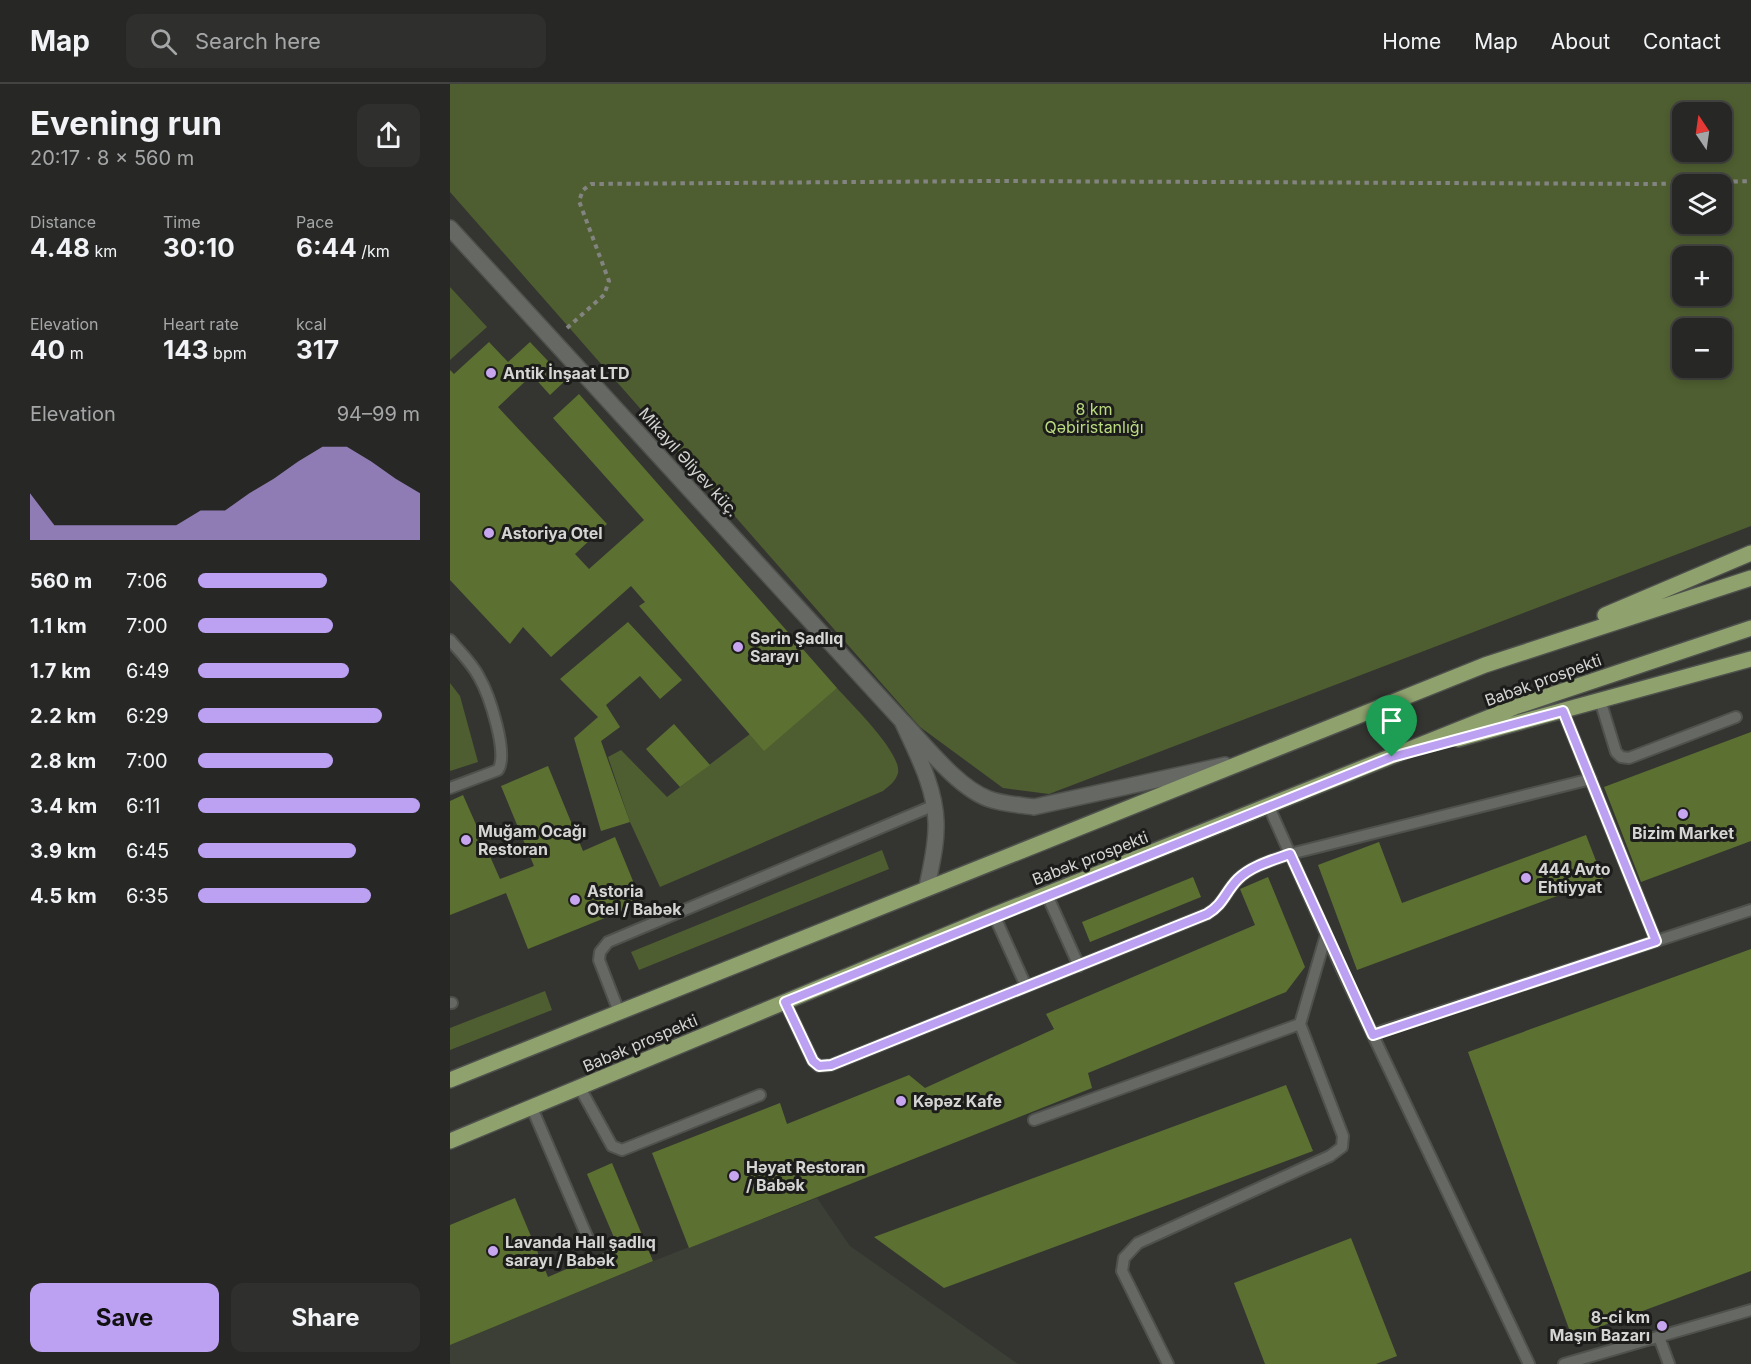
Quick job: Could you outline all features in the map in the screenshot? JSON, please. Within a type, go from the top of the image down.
[{"type":"main road","points":[[1485,665],[1751,553]]},
{"type":"main road","name":"Babək prospekti","points":[[450,1080],[1485,665],[1751,578]]},
{"type":"main road","name":"Babək prospekti","points":[[450,1141],[994,915],[1515,707],[1751,628]]},
{"type":"main road","points":[[1392,757],[1751,659]]},
{"type":"street","name":"Mikayıl Əliyev küç.","points":[[450,228],[902,721],[973,790],[988,798],[1034,807],[1245,760]]},
{"type":"street","points":[[902,721],[927,777],[935,805],[936,837],[927,887]]},
{"type":"lane","points":[[450,640],[482,683],[503,755],[498,770],[450,788]]},
{"type":"lane","points":[[1600,700],[1616,752],[1621,757],[1629,758],[1736,717]]},
{"type":"lane","points":[[1563,711],[1656,941]]},
{"type":"lane","points":[[785,1002],[813,1061],[819,1066],[831,1065],[1207,914],[1219,907],[1237,880],[1246,872],[1290,854],[1591,779]]},
{"type":"lane","points":[[619,1012],[599,960],[600,952],[608,942],[935,805]]},
{"type":"lane","points":[[1269,807],[1326,935],[1529,1364]]},
{"type":"lane","points":[[1047,895],[1078,966]]},
{"type":"lane","points":[[1373,1035],[1751,910]]},
{"type":"lane","points":[[994,915],[1026,987]]},
{"type":"lane","points":[[1168,1364],[1122,1271],[1124,1258],[1138,1243],[1330,1156],[1342,1147],[1344,1136],[1300,1024],[1326,935]]},
{"type":"lane","points":[[1034,1120],[1300,1024]]},
{"type":"lane","points":[[580,1088],[612,1146],[622,1150],[760,1095]]},
{"type":"lane","points":[[532,1108],[589,1241]]},
{"type":"lane","points":[[1564,1364],[1751,1310]]},
{"type":"lane","points":[[1659,1337],[1669,1364]]},
{"type":"path","points":[[554,341],[604,295],[609,281],[579,201],[583,190],[591,184],[1005,181],[1654,184],[1751,181]]},
{"type":"shaded area","points":[[817,1198],[850,1246],[1018,1364],[450,1364],[450,1345],[653,1261]]},
{"type":"green space","name":"8 km Qəbiristanlığı","points":[[450,84],[1751,84],[1751,526],[1049,794],[1003,788],[920,727],[450,192]]},
{"type":"green space","points":[[450,287],[487,327],[450,360]]},
{"type":"green space","points":[[450,683],[460,696],[478,762],[450,771]]},
{"type":"green space","points":[[837,688],[874,729],[892,754],[898,773],[892,783],[883,791],[660,887],[630,822],[608,757],[621,750],[667,797],[750,734]]},
{"type":"green space","points":[[882,850],[889,869],[639,970],[631,952]]},
{"type":"green space","points":[[545,991],[552,1010],[450,1050],[450,1028]]},
{"type":"building","points":[[489,342],[508,362],[530,342],[566,380],[550,395],[532,375],[498,407],[607,524],[575,554],[589,569],[644,520],[553,418],[579,394],[837,688],[764,751],[639,606],[645,602],[631,586],[551,657],[523,627],[510,644],[450,580],[450,370],[454,374]]},
{"type":"building","points":[[628,622],[682,680],[660,699],[640,676],[606,705],[620,727],[601,741],[630,822],[601,831],[574,738],[598,717],[560,679]]},
{"type":"building","points":[[674,724],[710,765],[680,787],[646,749]]},
{"type":"building","name":"Bizim Market","points":[[1751,732],[1751,841],[1641,882],[1604,787]]},
{"type":"building","points":[[548,766],[583,851],[615,837],[642,903],[528,949],[506,893],[450,915],[450,801],[463,795],[500,879],[534,866],[501,786]]},
{"type":"building","points":[[1586,835],[1603,879],[1357,970],[1318,865],[1379,842],[1402,903]]},
{"type":"building","points":[[1193,877],[1201,897],[1090,942],[1082,922]]},
{"type":"building","points":[[1268,877],[1305,967],[1286,992],[1088,1073],[1092,1088],[689,1248],[652,1153],[780,1103],[787,1124],[909,1075],[925,1088],[1054,1029],[1046,1014],[1255,925],[1240,889]]},
{"type":"building","points":[[1751,949],[1751,1271],[1572,1337],[1468,1052]]},
{"type":"building","points":[[1286,1085],[1313,1151],[944,1288],[874,1237]]},
{"type":"building","name":"Lavanda Hall şadlıq sarayı / Babək","points":[[612,1163],[653,1261],[450,1345],[450,1225],[515,1198],[548,1277],[618,1247],[587,1174]]},
{"type":"building","points":[[1351,1238],[1397,1356],[1376,1364],[1265,1364],[1234,1283]]},
{"type":"place","name":"Antik İnşaat LTD","points":[[491,373]]},
{"type":"place","name":"Astoriya Otel","points":[[489,533]]},
{"type":"place","name":"Sərin Şadlıq Sarayı","points":[[738,647]]},
{"type":"place","name":"Bizim Market","points":[[1683,814]]},
{"type":"place","name":"Muğam Ocağı Restoran","points":[[466,840]]},
{"type":"place","name":"444 Avto Ehtiyyat","points":[[1526,878]]},
{"type":"place","name":"Astoria Otel / Babək","points":[[575,900]]},
{"type":"place","name":"Kəpəz Kafe","points":[[901,1101]]},
{"type":"place","name":"Həyat Restoran / Babək","points":[[734,1176]]},
{"type":"place","name":"Lavanda Hall şadlıq sarayı / Babək","points":[[493,1251]]},
{"type":"place","name":"8-ci km Maşın Bazarı","points":[[1662,1326]]},
{"type":"route","points":[[1563,711],[1656,941],[1373,1035],[1290,854],[1246,872],[1237,880],[1219,907],[1207,914],[831,1065],[819,1066],[813,1061],[785,1002],[994,915],[1392,757],[1563,711]]}]
